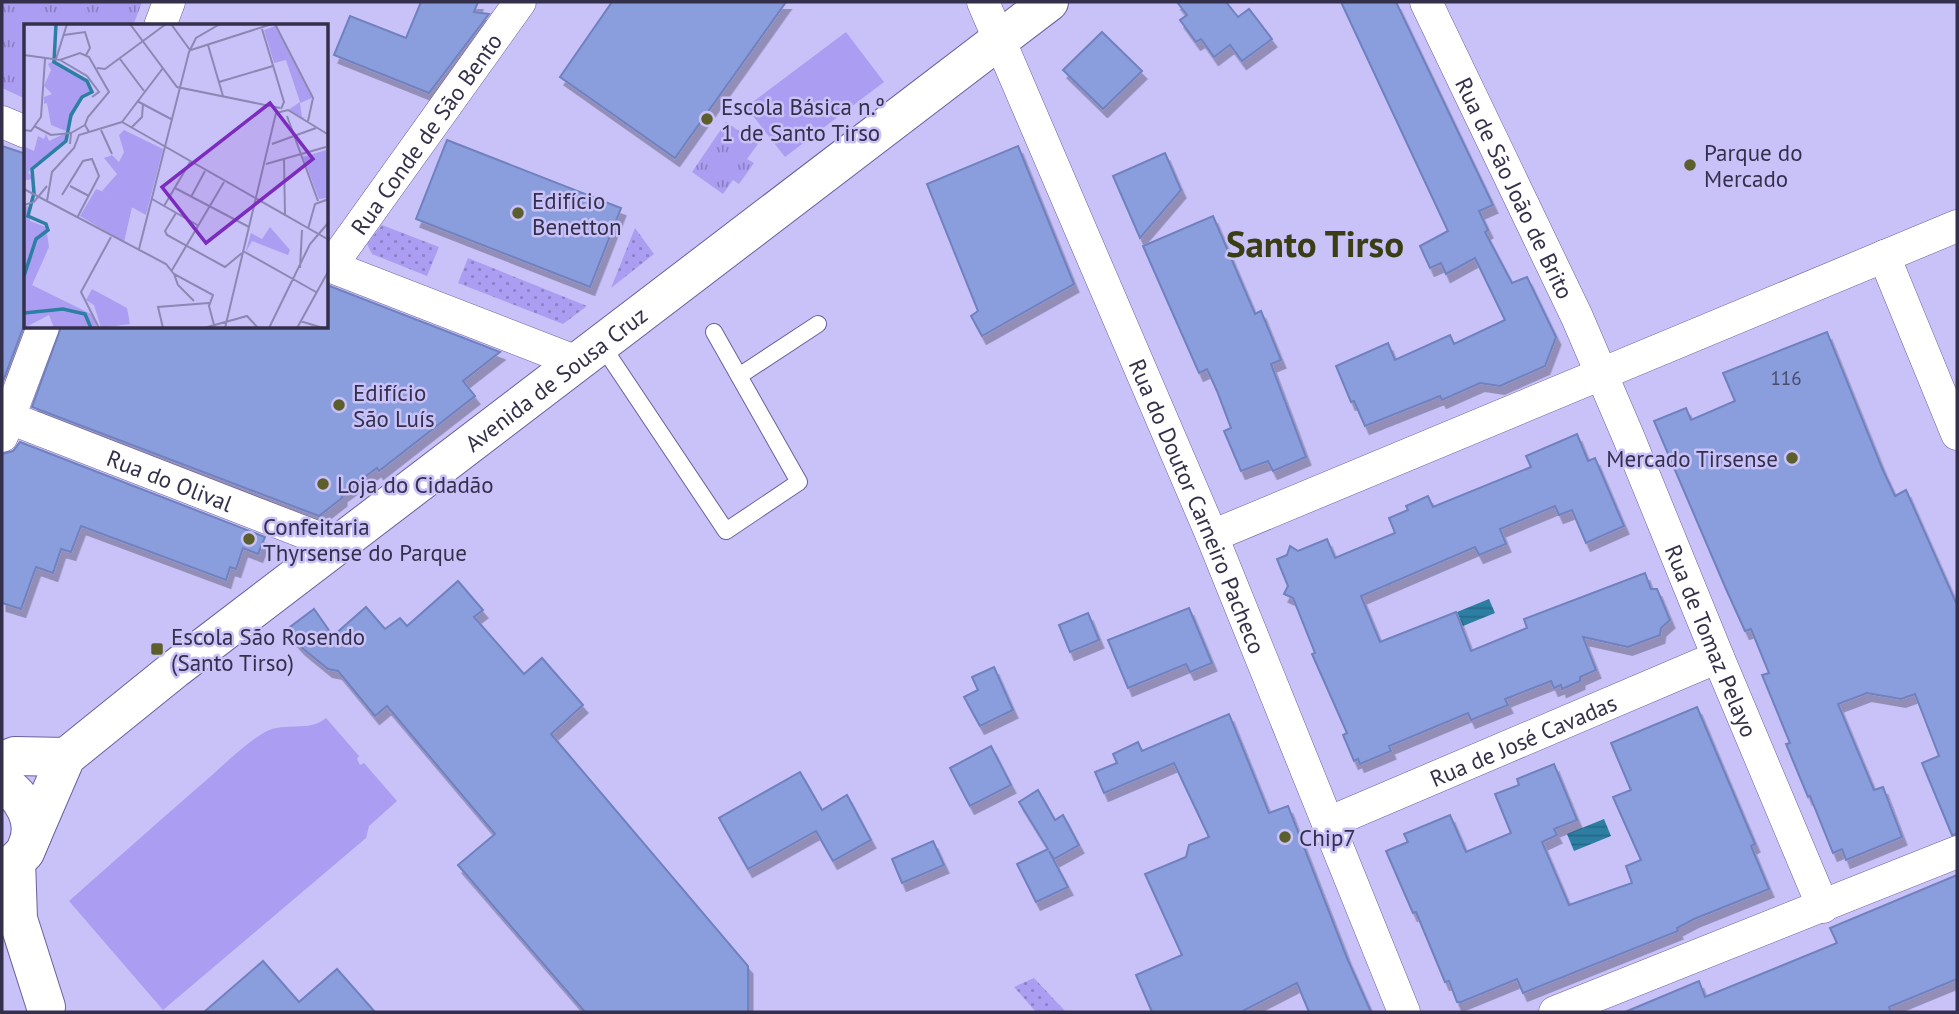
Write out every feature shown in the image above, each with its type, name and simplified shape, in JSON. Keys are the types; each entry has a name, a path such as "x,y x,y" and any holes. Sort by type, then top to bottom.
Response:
{"main road":[{"name":"Avenida de Sousa Cruz","path":"66,757 175,669 1049,2"},
{"path":"2,761 15,755 66,757 16,857"},
{"path":"2,783 24,804 31,818 16,857 18,919 49,1010"},
{"path":"2,964 49,1010"}],"street":[{"path":"161,24 170,2"},
{"name":"Rua Conde de São Bento","path":"329,266 520,2"},
{"name":"Rua do Doutor Carneiro Pacheco","path":"983,2 1212,536 1405,1012"},
{"name":"Rua de São João de Brito","path":"1426,2 1577,317 1602,375"},
{"path":"2,122 24,131"},
{"path":"1212,536 1957,226"},
{"path":"1884,256 1957,434"},
{"path":"329,266 589,353"},
{"path":"4,423 42,329"},
{"name":"Rua de Tomaz Pelayo","path":"1602,375 1823,907"},
{"name":"Rua do Olival","path":"4,423 337,545"},
{"name":"Rua de José Cavadas","path":"1328,823 1718,657"},
{"path":"1555,1012 1957,852"}],"lane":[{"path":"739,376 818,324"},
{"path":"589,353 726,531 799,482 715,332"}],"green space":[{"path":"2,2 142,2 134,24 24,24 24,98 2,88"},
{"path":"846,32 884,82 785,157 746,107"},
{"path":"726,122 758,144 747,159 754,163 739,184 733,180 723,194 692,172"},
{"path":"382,225 439,247 427,276 372,254 367,244"},
{"path":"635,228 654,254 611,288"},
{"path":"468,258 587,306 563,324 458,283"},
{"path":"326,718 359,756 357,759 360,765 364,763 397,801 369,826 366,838 163,1010 69,901 257,737 273,729 312,725"},
{"path":"1034,978 1066,1012 1036,1012 1014,987"}],"water":[{"path":"1489,599 1495,613 1463,626 1457,612"},
{"path":"1604,819 1611,836 1574,851 1567,834"}],"building":[{"path":"421,2 478,2 474,12 489,14 429,93 334,55 350,16 406,38"},
{"path":"612,2 786,2 675,158 560,77"},
{"path":"1177,2 1226,2 1238,17 1249,9 1272,39 1242,61 1230,45 1214,57 1201,39 1196,42 1180,20 1187,15"},
{"path":"1341,2 1396,2 1493,205 1479,211 1488,230 1485,232 1512,283 1527,277 1556,337 1545,366 1500,386 1480,383 1442,400 1440,396 1365,426 1354,401 1351,402 1336,366 1388,343 1395,360 1450,335 1454,344 1505,320 1475,258 1446,274 1441,263 1430,268 1420,246 1448,231"},
{"path":"1102,32 1142,71 1103,109 1063,70"},
{"name":"Edifício Benetton","path":"447,140 621,208 590,287 416,219"},
{"path":"2,146 24,153 24,325 2,384"},
{"path":"1018,146 1074,284 982,336 971,316 978,311 927,184"},
{"path":"1165,153 1181,190 1140,238 1113,176"},
{"path":"1213,216 1255,314 1261,311 1281,360 1271,364 1306,457 1273,471 1268,461 1241,471 1224,431 1231,428 1217,391 1207,369 1199,373 1143,246"},
{"path":"329,286 500,352 463,381 475,396 379,471 377,468 342,494 342,498 319,516 32,407 60,329 329,329"},
{"path":"1827,332 1895,496 1906,490 1957,605 1957,834 1952,835 1922,763 1939,756 1915,694 1901,699 1867,693 1838,704 1874,790 1883,787 1902,837 1846,860 1842,849 1833,853 1810,796 1808,797 1786,744 1790,743 1762,675 1769,673 1751,629 1745,631 1654,421 1686,408 1691,420 1735,401 1723,373"},
{"path":"1577,434 1588,461 1595,458 1624,526 1586,543 1572,510 1559,515 1555,506 1500,529 1506,544 1479,555 1475,547 1361,596 1380,642 1456,612 1471,651 1527,628 1524,619 1645,573 1651,589 1657,589 1670,620 1661,628 1660,635 1628,647 1583,637 1596,670 1580,677 1580,681 1562,689 1561,685 1554,688 1551,681 1505,699 1508,705 1471,720 1468,713 1389,746 1391,751 1360,764 1358,759 1354,761 1343,735 1347,733 1312,654 1315,653 1293,598 1284,594 1288,586 1277,559 1287,555 1290,546 1298,551 1327,539 1335,558 1395,533 1389,518 1408,510 1406,506 1428,496 1433,507 1531,467 1526,456"},
{"path":"20,442 265,537 258,554 243,548 236,569 230,567 226,580 81,526 71,552 61,549 53,573 36,567 21,609 2,603 2,454 13,451"},
{"path":"458,581 483,610 474,617 524,674 542,658 583,705 551,734 748,966 748,1012 585,1012 458,865 495,834 387,706 375,716 338,671 328,669 289,634 293,631 290,627 314,609 333,636 366,607 385,629 400,618 407,626"},
{"path":"1189,608 1212,663 1190,672 1186,664 1128,688 1108,640"},
{"path":"1088,613 1099,640 1070,652 1059,625"},
{"path":"994,667 1013,710 980,726 964,697 978,690 972,677"},
{"path":"1697,707 1755,844 1751,846 1769,889 1694,919 1677,928 1678,931 1523,993 1517,979 1457,1002 1449,981 1445,982 1416,912 1413,913 1386,851 1408,842 1404,834 1450,815 1466,852 1511,833 1495,794 1519,785 1517,779 1554,764 1577,820 1554,829 1557,835 1542,842 1569,905 1632,883 1626,866 1641,860 1613,797 1631,790 1611,743"},
{"path":"1229,714 1269,813 1288,806 1371,1012 1309,1012 1297,983 1241,1012 1152,1012 1136,975 1182,955 1145,874 1186,857 1189,845 1209,837 1174,763 1104,793 1095,772 1117,763 1113,754 1138,742 1142,751"},
{"path":"991,746 1011,785 970,806 950,768"},
{"path":"800,772 822,810 847,795 871,840 833,861 816,831 748,869 719,818"},
{"path":"1038,790 1055,820 1063,815 1079,845 1054,859 1049,851 1068,887 1036,902 1017,864 1048,849 1019,802"},
{"path":"933,841 944,865 902,883 892,859"},
{"path":"1957,875 1957,979 1889,1007 1891,1012 1625,1012 1699,981 1705,997 1837,943 1830,928"},
{"path":"263,961 299,1002 337,969 375,1012 204,1012"}],"place":[{"name":"Escola Básica n.º 1 de Santo Tirso","path":"707,119"},
{"name":"Parque do Mercado","path":"1690,165"},
{"name":"Edifício Benetton","path":"518,213"},
{"name":"Edifício São Luís","path":"339,405"},
{"name":"Mercado Tirsense","path":"1792,458"},
{"name":"Loja do Cidadão","path":"323,484"},
{"name":"Confeitaria Thyrsense do Parque","path":"249,539"},
{"name":"Escola São Rosendo (Santo Tirso)","path":"157,649"},
{"name":"Chip7","path":"1285,837"}],"district":[{"name":"Santo Tirso","path":"1315,243"}]}
